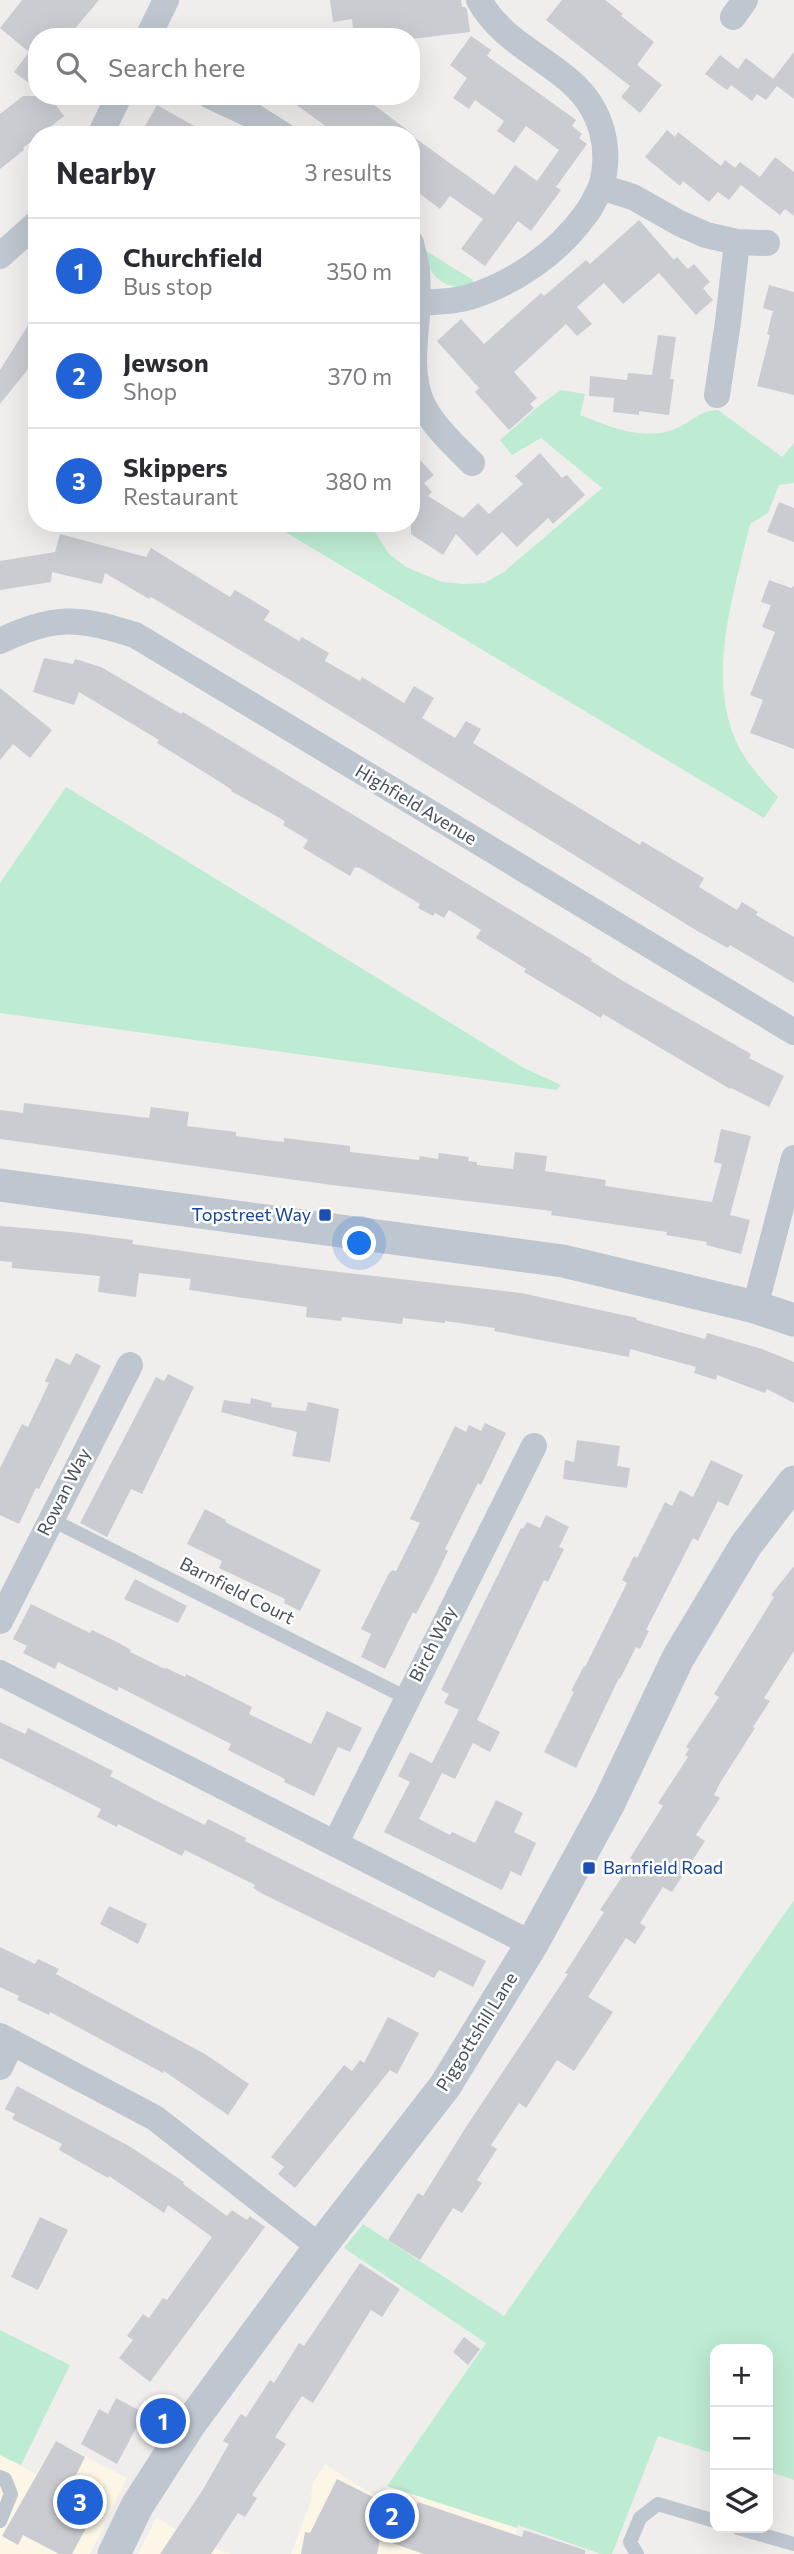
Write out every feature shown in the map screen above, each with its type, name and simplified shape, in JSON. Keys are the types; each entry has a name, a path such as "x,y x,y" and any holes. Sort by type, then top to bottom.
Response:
{"street":[{"path":"152,28 166,0"},
{"path":"420,303 464,299 491,289 531,267 565,239 586,214 601,187 606,168 605,137 587,100 572,83 503,32 479,0"},
{"path":"104,126 115,105"},
{"path":"230,105 269,126"},
{"path":"601,187 633,197 706,235 737,242 766,243"},
{"path":"0,256 28,231"},
{"path":"717,395 737,242"},
{"path":"420,398 436,424 472,463"},
{"name":"Highfield Avenue","path":"0,641 26,629 53,622 93,622 135,635 794,1032"},
{"path":"755,1307 794,1158"},
{"path":"0,1185 563,1261 755,1307 794,1320"},
{"name":"Rowan Way","path":"0,1621 130,1365"},
{"name":"Birch Way","path":"335,1844 534,1446"},
{"name":"Piggottshill Lane","path":"114,2554 137,2506 189,2425 320,2247 445,2086 532,1944 609,1803 678,1658 746,1545 794,1482"},
{"path":"0,1673 532,1944"},
{"path":"0,2067 6,2039 155,2118 320,2247"}],"lane":[{"name":"Barnfield Court","path":"50,1519 407,1698"},
{"path":"0,2477 5,2479 11,2494 0,2521"},
{"path":"638,2554 630,2542 640,2518 658,2504 710,2520"},
{"path":"756,2533 794,2544"}],"shaded area":[{"path":"56,2441 127,2478 90,2554 0,2554 0,2455 36,2474"},
{"path":"325,2464 378,2498 387,2486 517,2528 511,2554 291,2554 310,2504 313,2483"},
{"path":"157,2517 196,2543 232,2554 138,2554"}],"green space":[{"path":"423,249 473,280 472,287 453,286 439,280 429,267"},
{"path":"561,390 585,394 580,415 605,425 644,434 670,431 704,413 718,410 782,457 794,443 794,483 779,485 768,513 750,524 725,638 724,696 730,724 741,751 778,797 764,818 285,532 375,532 389,554 406,567 442,582 484,583 504,572 602,488 541,438 512,455 500,440"},
{"path":"66,787 524,1068 561,1085 557,1090 0,1013 0,883"},
{"path":"794,1900 794,2480 773,2473 773,2344 710,2344 710,2452 658,2436 612,2554 601,2554 518,2525 517,2528 387,2486 486,2343 344,2248 363,2224 504,2316"},
{"path":"0,2330 70,2365 21,2465 0,2455"}],"building":[{"path":"22,0 99,0 76,28 28,28 28,51 0,28"},
{"path":"330,0 461,0 462,7 467,10 470,32 420,38 420,28 353,28 352,19 333,22"},
{"path":"562,0 605,0 654,42 637,65 662,85 640,113 621,97 630,86 546,20"},
{"path":"471,36 491,50 487,56 576,120 572,126 582,134 579,138 587,144 556,187 561,190 531,231 518,221 485,266 461,249 483,219 450,196 440,209 420,194 420,142 494,195 515,165 537,181 559,150 526,126 514,143 497,131 504,121 475,100 469,109 453,98 467,78 450,65"},
{"path":"794,52 794,99 777,86 766,100 757,94 752,101 731,85 727,90 705,74 720,55 738,69 746,58 773,79"},
{"path":"28,53 28,82 14,72"},
{"path":"23,96 28,96 28,105 56,105 64,116 51,126 28,126 28,144 0,169 0,114"},
{"path":"157,105 194,126 145,126"},
{"path":"296,105 374,105 402,126 326,126"},
{"path":"667,130 675,137 678,132 721,166 725,160 735,168 740,162 760,177 775,157 794,172 794,216 785,209 780,215 741,185 729,200 718,192 709,202 683,181 680,186 645,157"},
{"path":"639,220 674,260 677,257 688,269 694,264 710,282 703,288 713,300 696,315 659,273 623,304 604,283 577,307 592,324 577,336 566,324 514,372 537,398 530,404 534,408 509,430 475,392 479,388 437,341 461,319 484,344 541,293 544,296 586,260 590,264"},
{"path":"769,285 794,292 794,395 757,386 773,311 763,308"},
{"path":"28,325 28,369 0,404 0,370"},
{"path":"658,335 676,337 670,379 674,379 669,415 639,411 639,415 613,412 614,398 589,396 590,376 627,380 628,373 652,375"},
{"path":"540,453 562,478 567,475 585,495 553,524 548,518 517,547 502,532 477,556 456,534 443,555 411,534 420,532 420,460 434,475 424,483 432,492 428,496 463,518 478,503 489,514 523,484 515,476"},
{"path":"779,502 794,508 794,542 767,532"},
{"path":"60,534 146,557 151,548 230,597 235,590 270,611 264,620 299,641 302,637 329,653 325,661 360,681 362,677 404,703 414,686 434,698 422,718 455,738 466,721 481,729 473,743 640,845 642,841 704,878 699,887 737,910 742,902 758,912 756,915 794,937 794,983 730,945 728,948 699,932 295,683 151,597 149,599 105,573 102,584 52,572 51,582 0,590 0,561 55,552"},
{"path":"769,580 791,588 794,586 794,749 750,733 763,700 750,695 775,632 762,627 771,605 761,602"},
{"path":"44,658 73,664 75,659 101,667 181,714 183,712 592,959 591,961 623,981 751,1054 749,1058 784,1076 769,1107 730,1089 603,1014 601,1018 524,972 526,969 476,938 481,930 449,910 444,918 435,913 433,916 418,908 420,904 360,868 355,867 350,876 303,848 308,840 283,825 285,821 231,791 157,743 159,740 79,692 74,705 33,692"},
{"path":"0,688 52,730 30,758 13,744 0,760"},
{"path":"24,1103 149,1118 151,1107 189,1112 187,1126 236,1132 236,1136 265,1140 284,1142 284,1138 350,1146 350,1152 419,1160 420,1156 438,1159 439,1153 469,1157 468,1161 477,1162 477,1165 513,1169 515,1152 547,1156 545,1171 606,1180 605,1186 712,1202 722,1164 714,1162 721,1129 751,1136 730,1215 750,1220 741,1254 706,1245 707,1242 666,1235 667,1232 551,1215 552,1211 332,1185 0,1139 0,1110 23,1113"},
{"path":"0,1226 71,1232 133,1240 132,1244 305,1268 521,1293 637,1318 636,1320 705,1339 707,1333 762,1349 794,1362 794,1403 767,1389 765,1393 717,1375 716,1380 694,1373 696,1367 630,1349 629,1357 494,1331 495,1328 445,1321 403,1318 402,1324 342,1317 341,1321 306,1317 307,1307 189,1290 191,1279 139,1273 136,1297 98,1292 100,1276 12,1268 12,1262 0,1261"},
{"path":"76,1353 101,1366 19,1524 0,1515 0,1468 22,1424 28,1427 49,1383 45,1381 56,1358 70,1365"},
{"path":"168,1374 194,1387 142,1494 131,1489 107,1537 80,1523 156,1377 164,1381"},
{"path":"251,1398 272,1403 271,1407 306,1411 308,1402 339,1409 330,1462 292,1456 297,1432 221,1412 224,1400 250,1404"},
{"path":"485,1423 506,1433 445,1549 448,1551 433,1582 416,1614 413,1612 385,1669 361,1657 371,1634 361,1629 388,1575 392,1570 396,1571 420,1523 410,1519 455,1426 466,1432 469,1425 481,1431"},
{"path":"577,1440 620,1446 617,1466 630,1468 627,1488 563,1479 565,1460 574,1462"},
{"path":"711,1460 743,1475 728,1506 718,1501 698,1541 693,1538 646,1630 649,1631 640,1649 636,1647 619,1678 576,1768 544,1752 574,1692 571,1691 627,1583 622,1580 634,1556 637,1558 665,1502 672,1506 680,1490 693,1497"},
{"path":"205,1509 226,1520 225,1522 321,1570 300,1611 284,1603 285,1599 219,1568 222,1561 187,1544"},
{"path":"546,1515 569,1527 559,1547 564,1549 548,1582 544,1580 477,1720 500,1732 490,1752 473,1743 455,1779 442,1773 419,1819 450,1835 452,1832 475,1843 496,1800 523,1813 514,1832 536,1843 521,1876 511,1871 502,1890 384,1832 410,1782 398,1776 410,1752 432,1763 459,1710 444,1703 449,1694 441,1690 521,1528 523,1529 527,1522 540,1528"},
{"path":"794,1566 794,1651 764,1698 770,1701 714,1795 720,1798 696,1835 705,1841 672,1892 663,1887 640,1923 646,1927 635,1944 626,1938 588,1997 613,2012 574,2071 557,2060 526,2108 519,2103 491,2145 497,2149 477,2180 482,2183 462,2213 453,2208 420,2260 388,2240 418,2193 423,2196 568,1974 565,1973 604,1912 600,1910 633,1860 630,1858 663,1806 658,1803 688,1757 685,1755 689,1749 686,1747 719,1697 714,1694 774,1597 771,1595"},
{"path":"135,1579 187,1606 178,1623 124,1599"},
{"path":"31,1604 90,1633 92,1630 117,1642 131,1650 130,1652 165,1669 185,1677 186,1674 252,1707 249,1714 311,1744 327,1711 362,1728 350,1752 338,1747 314,1796 228,1750 231,1744 119,1687 117,1691 58,1662 55,1669 23,1653 27,1646 13,1639"},
{"path":"0,1722 25,1734 28,1728 113,1771 110,1776 155,1800 205,1825 208,1819 246,1838 245,1841 486,1961 473,1987 439,1970 434,1978 263,1894 253,1888 255,1885 185,1850 182,1856 118,1824 117,1827 97,1817 101,1809 0,1758"},
{"path":"109,1906 147,1924 138,1944 100,1924"},
{"path":"0,1947 35,1964 38,1959 59,1969 56,1974 205,2054 249,2084 228,2115 164,2071 163,2073 50,2012 49,2015 17,2000 19,1996 0,1987"},
{"path":"388,2017 419,2033 397,2074 390,2070 295,2188 278,2174 284,2167 271,2157 344,2065 352,2071 360,2060 364,2063"},
{"path":"17,2086 129,2146 184,2182 183,2184 227,2216 232,2210 247,2220 250,2216 265,2227 150,2382 119,2358 133,2340 127,2336 143,2314 149,2318 163,2298 167,2300 212,2237 168,2205 164,2213 109,2176 108,2178 59,2150 62,2144 12,2119 15,2114 5,2109"},
{"path":"40,2217 68,2230 38,2290 11,2277"},
{"path":"360,2263 400,2289 382,2317 371,2310 313,2403 302,2396 275,2437 286,2444 252,2495 257,2498 245,2517 238,2513 211,2554 160,2554 202,2491 229,2444 223,2441 241,2414 246,2417 270,2380 274,2383 299,2343 304,2346"},
{"path":"464,2337 480,2349 468,2365 453,2352"},
{"path":"116,2398 144,2413 117,2464 81,2444 99,2409 108,2414"},
{"path":"56,2441 85,2457 71,2485 101,2500 72,2554 59,2554 23,2535 18,2545 2,2536"},
{"path":"337,2479 413,2517 418,2502 522,2537 524,2530 585,2550 585,2554 424,2554 380,2539 377,2554 301,2554 305,2532 310,2533"}],"place":[{"name":"Topstreet Way","path":"325,1215"},
{"name":"Barnfield Road","path":"589,1868"},
{"name":"Churchfield","path":"163,2421"},
{"name":"Skippers","path":"80,2502"},
{"name":"Jewson","path":"392,2516"}]}
